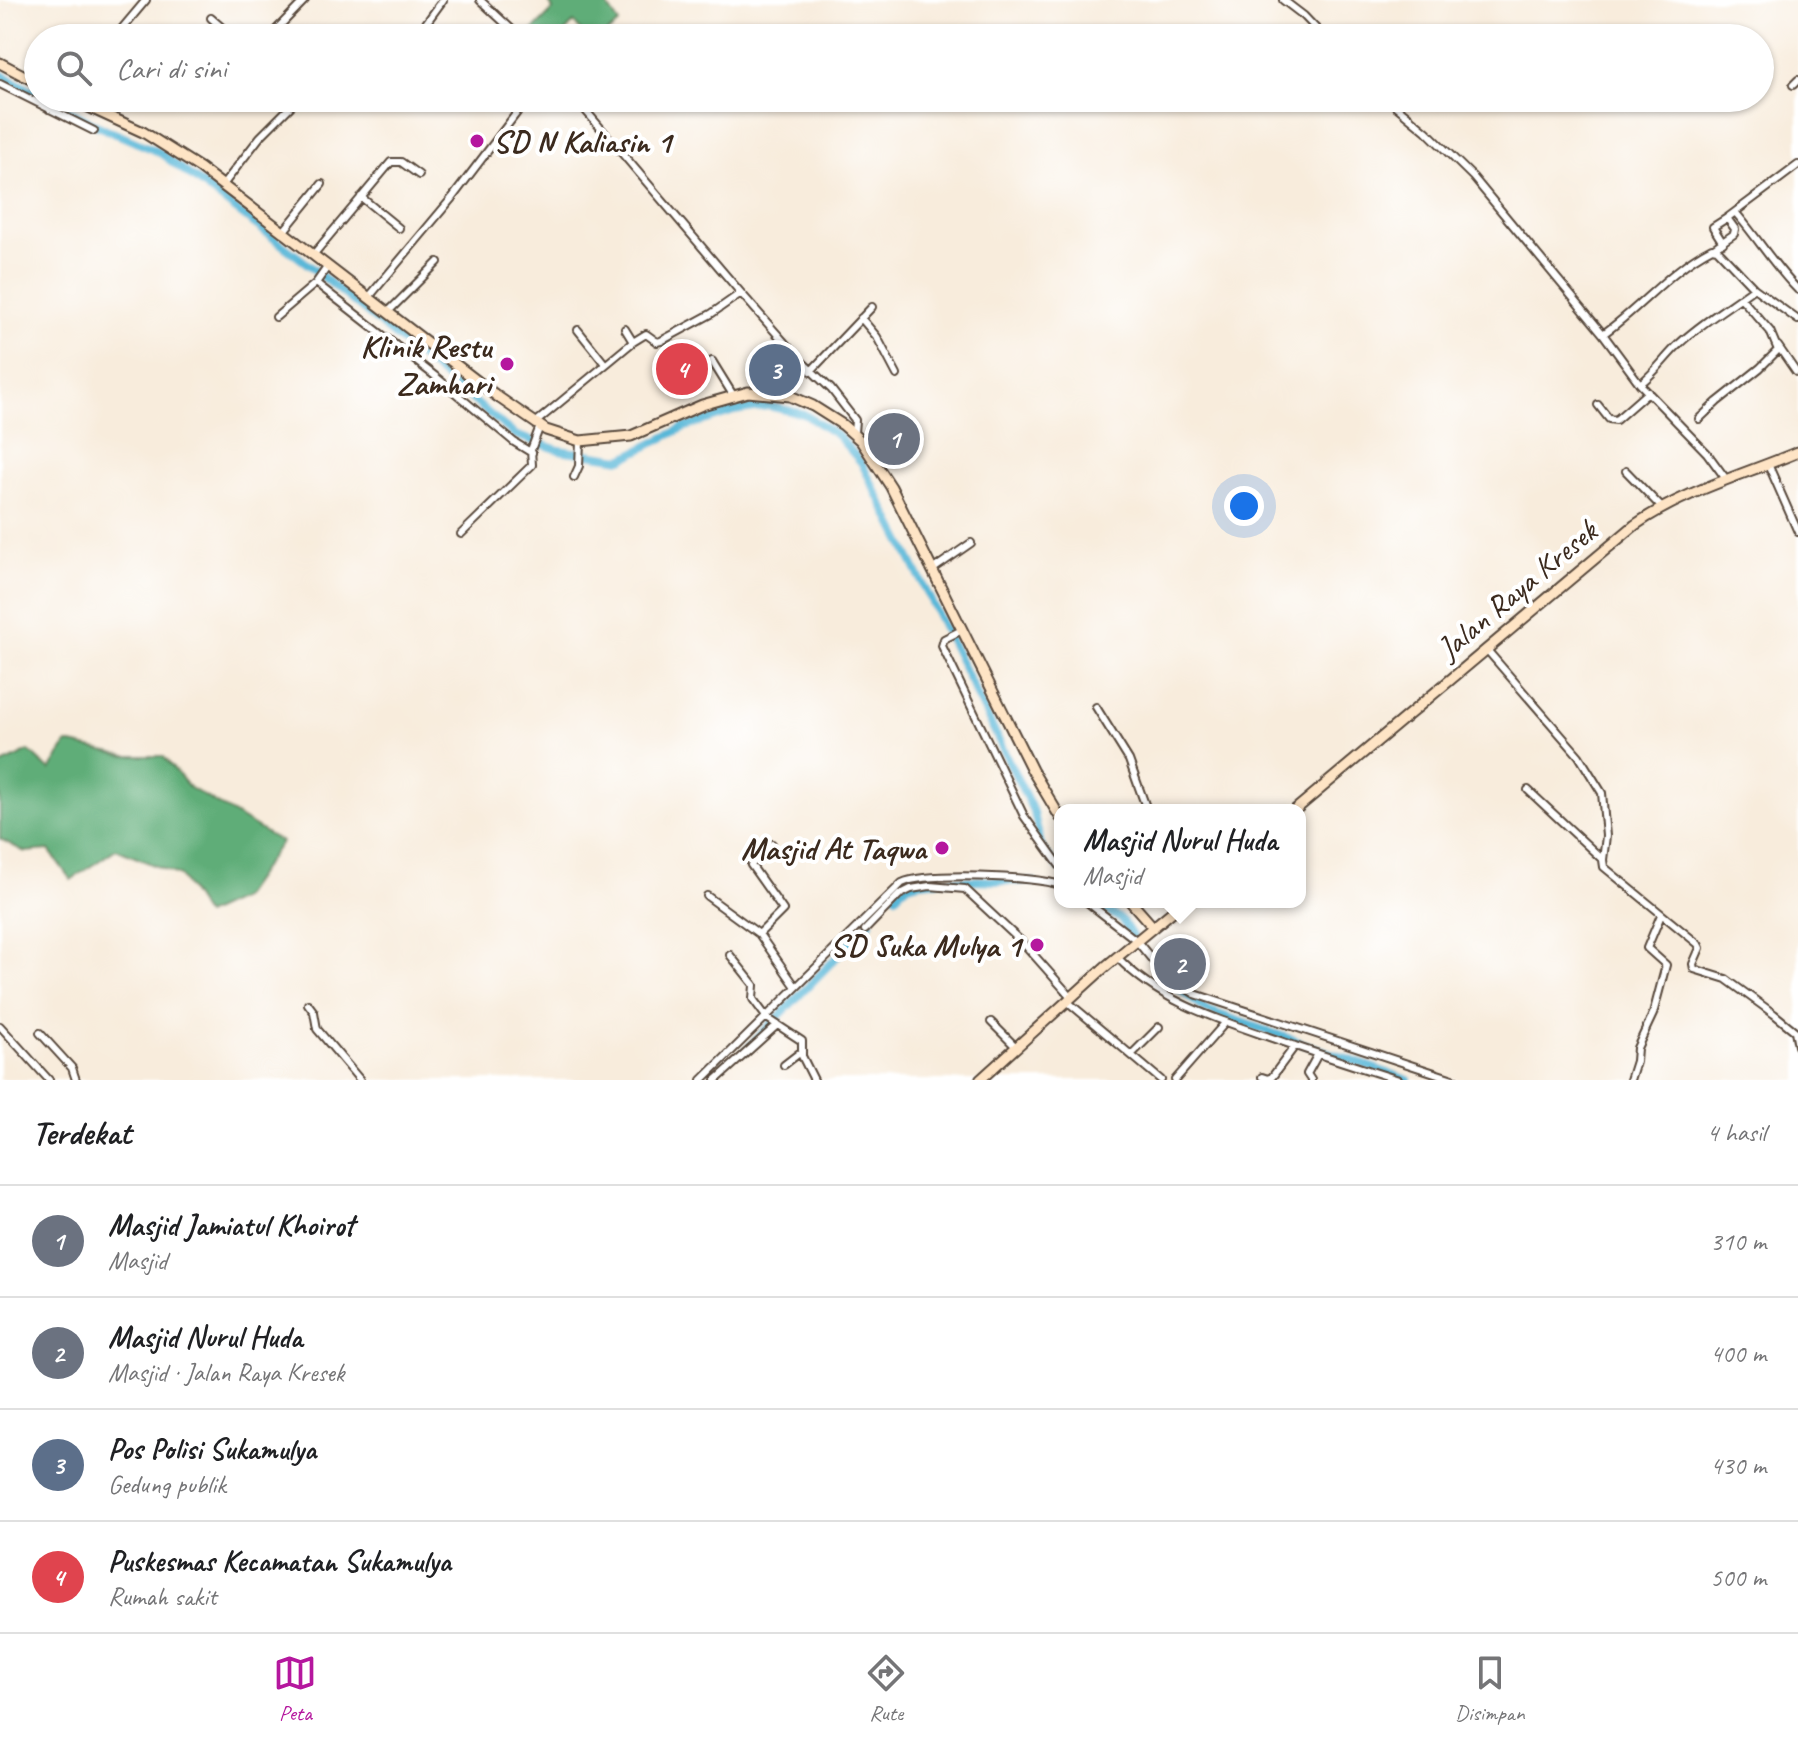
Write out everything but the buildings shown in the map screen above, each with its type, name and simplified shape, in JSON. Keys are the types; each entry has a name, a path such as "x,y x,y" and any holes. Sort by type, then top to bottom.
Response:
{"main road":[{"path":"2,68 24,83"},
{"path":"94,112 143,132 223,185 537,428 580,445 631,436 733,395 764,392 790,396 821,410 854,433 891,487 1032,770 1054,807"},
{"name":"Jalan Raya Kresek","path":"1302,804 1616,540 1663,509 1726,479 1798,452"},
{"path":"1136,908 1153,927"},
{"path":"980,1080 1119,955 1177,908"}],"street":[{"path":"126,24 146,0"},
{"path":"282,24 305,0"},
{"path":"425,24 443,0"},
{"path":"480,0 506,24"},
{"path":"1283,0 1312,24"},
{"path":"211,18 218,24"},
{"path":"0,84 24,87"},
{"path":"67,112 94,131"},
{"path":"223,185 260,137 285,112"},
{"path":"369,297 465,182 518,112"},
{"path":"587,112 741,293 831,389 855,420 854,433"},
{"path":"1403,112 1473,177 1603,334 1640,384 1707,453 1726,479"},
{"path":"313,255 391,162 401,162 419,175"},
{"path":"1723,243 1713,227 1798,165"},
{"path":"283,232 322,184"},
{"path":"361,197 399,228"},
{"path":"1735,212 1754,233 1759,246 1798,290"},
{"path":"1603,334 1631,313 1683,263 1734,234 1735,229 1727,218"},
{"path":"1714,248 1754,288 1798,320"},
{"path":"388,312 438,262"},
{"path":"276,317 317,281 327,267"},
{"path":"317,281 514,442 532,451"},
{"path":"1640,384 1655,373 1681,342 1754,288"},
{"path":"461,534 528,469 533,461 537,428 605,364 646,334 657,342 661,341 711,314 741,293"},
{"path":"1741,298 1770,331 1796,372"},
{"path":"811,371 872,307"},
{"path":"861,318 877,337 897,375"},
{"path":"625,329 633,342"},
{"path":"578,330 605,364"},
{"path":"1699,419 1774,355 1778,346"},
{"path":"712,361 733,395"},
{"path":"1598,405 1609,419 1616,420 1648,392"},
{"path":"574,477 580,460 580,445"},
{"path":"1768,464 1798,532"},
{"path":"1626,471 1663,509"},
{"path":"932,570 971,543"},
{"path":"962,630 941,643 946,657 1024,816 1054,858"},
{"path":"1487,650 1579,756 1602,793 1606,836 1603,860"},
{"path":"1096,707 1129,760 1145,804"},
{"path":"1528,790 1603,860 1611,875 1700,946 1694,969 1726,979 1774,1014 1795,1031 1798,1046"},
{"path":"759,934 783,911 751,865 772,844"},
{"path":"716,1080 772,1022 796,987 857,924 907,880 925,877 1007,878 1054,883"},
{"path":"865,930 899,895 911,889 930,886 965,889 1025,945 1070,1000 1161,1080"},
{"path":"707,896 759,934 796,987"},
{"path":"1094,908 1135,942 1158,969 1229,1017 1295,1046 1399,1080"},
{"path":"1630,1080 1637,1048 1653,1014 1666,965 1647,948 1661,915"},
{"path":"730,955 754,985 753,999 772,1022 802,1040 802,1051 814,1080"},
{"path":"1119,955 1145,985 1173,1000 1456,1080"},
{"path":"308,1004 314,1012 317,1029 360,1080"},
{"path":"1175,1080 1229,1017"},
{"path":"702,1080 772,1022"},
{"path":"991,1022 1016,1047"},
{"path":"0,1026 49,1080"},
{"path":"1132,1054 1159,1027"},
{"path":"40,1033 72,1068 76,1080"},
{"path":"1262,1077 1272,1077 1295,1046"},
{"path":"784,1065 802,1051"},
{"path":"1311,1080 1308,1073 1318,1054"}],"green space":[{"path":"548,0 612,0 608,7 619,23 539,24 553,10"},
{"path":"67,743 126,756 163,756 189,787 281,842 242,898 205,915 180,876 116,849 71,880 49,850 25,852 0,839 0,765 29,751 50,770"}],"waterway":[{"path":"0,74 24,87"},
{"path":"72,112 159,152 305,262 515,435 559,450 622,459 683,428 734,411 768,406 804,414 838,436 861,462 913,564 1034,813 1042,849 1054,862"},
{"path":"896,896 905,887 929,881 1034,882"},
{"path":"1102,908 1121,919 1133,937"},
{"path":"745,1051 870,923"},
{"path":"1160,974 1204,1009 1408,1080"}],"place":[{"name":"SD N Kaliasin 1","path":"477,141"},
{"name":"Klinik Restu Zamhari","path":"507,364"},
{"name":"Puskesmas Kecamatan Sukamulya","path":"682,369"},
{"name":"Pos Polisi Sukamulya","path":"775,370"},
{"name":"Masjid Jamiatul Khoirot","path":"894,439"},
{"name":"Masjid At Taqwa","path":"942,848"},
{"name":"SD Suka Mulya 1","path":"1037,945"},
{"name":"Masjid Nurul Huda","path":"1180,964"}]}
